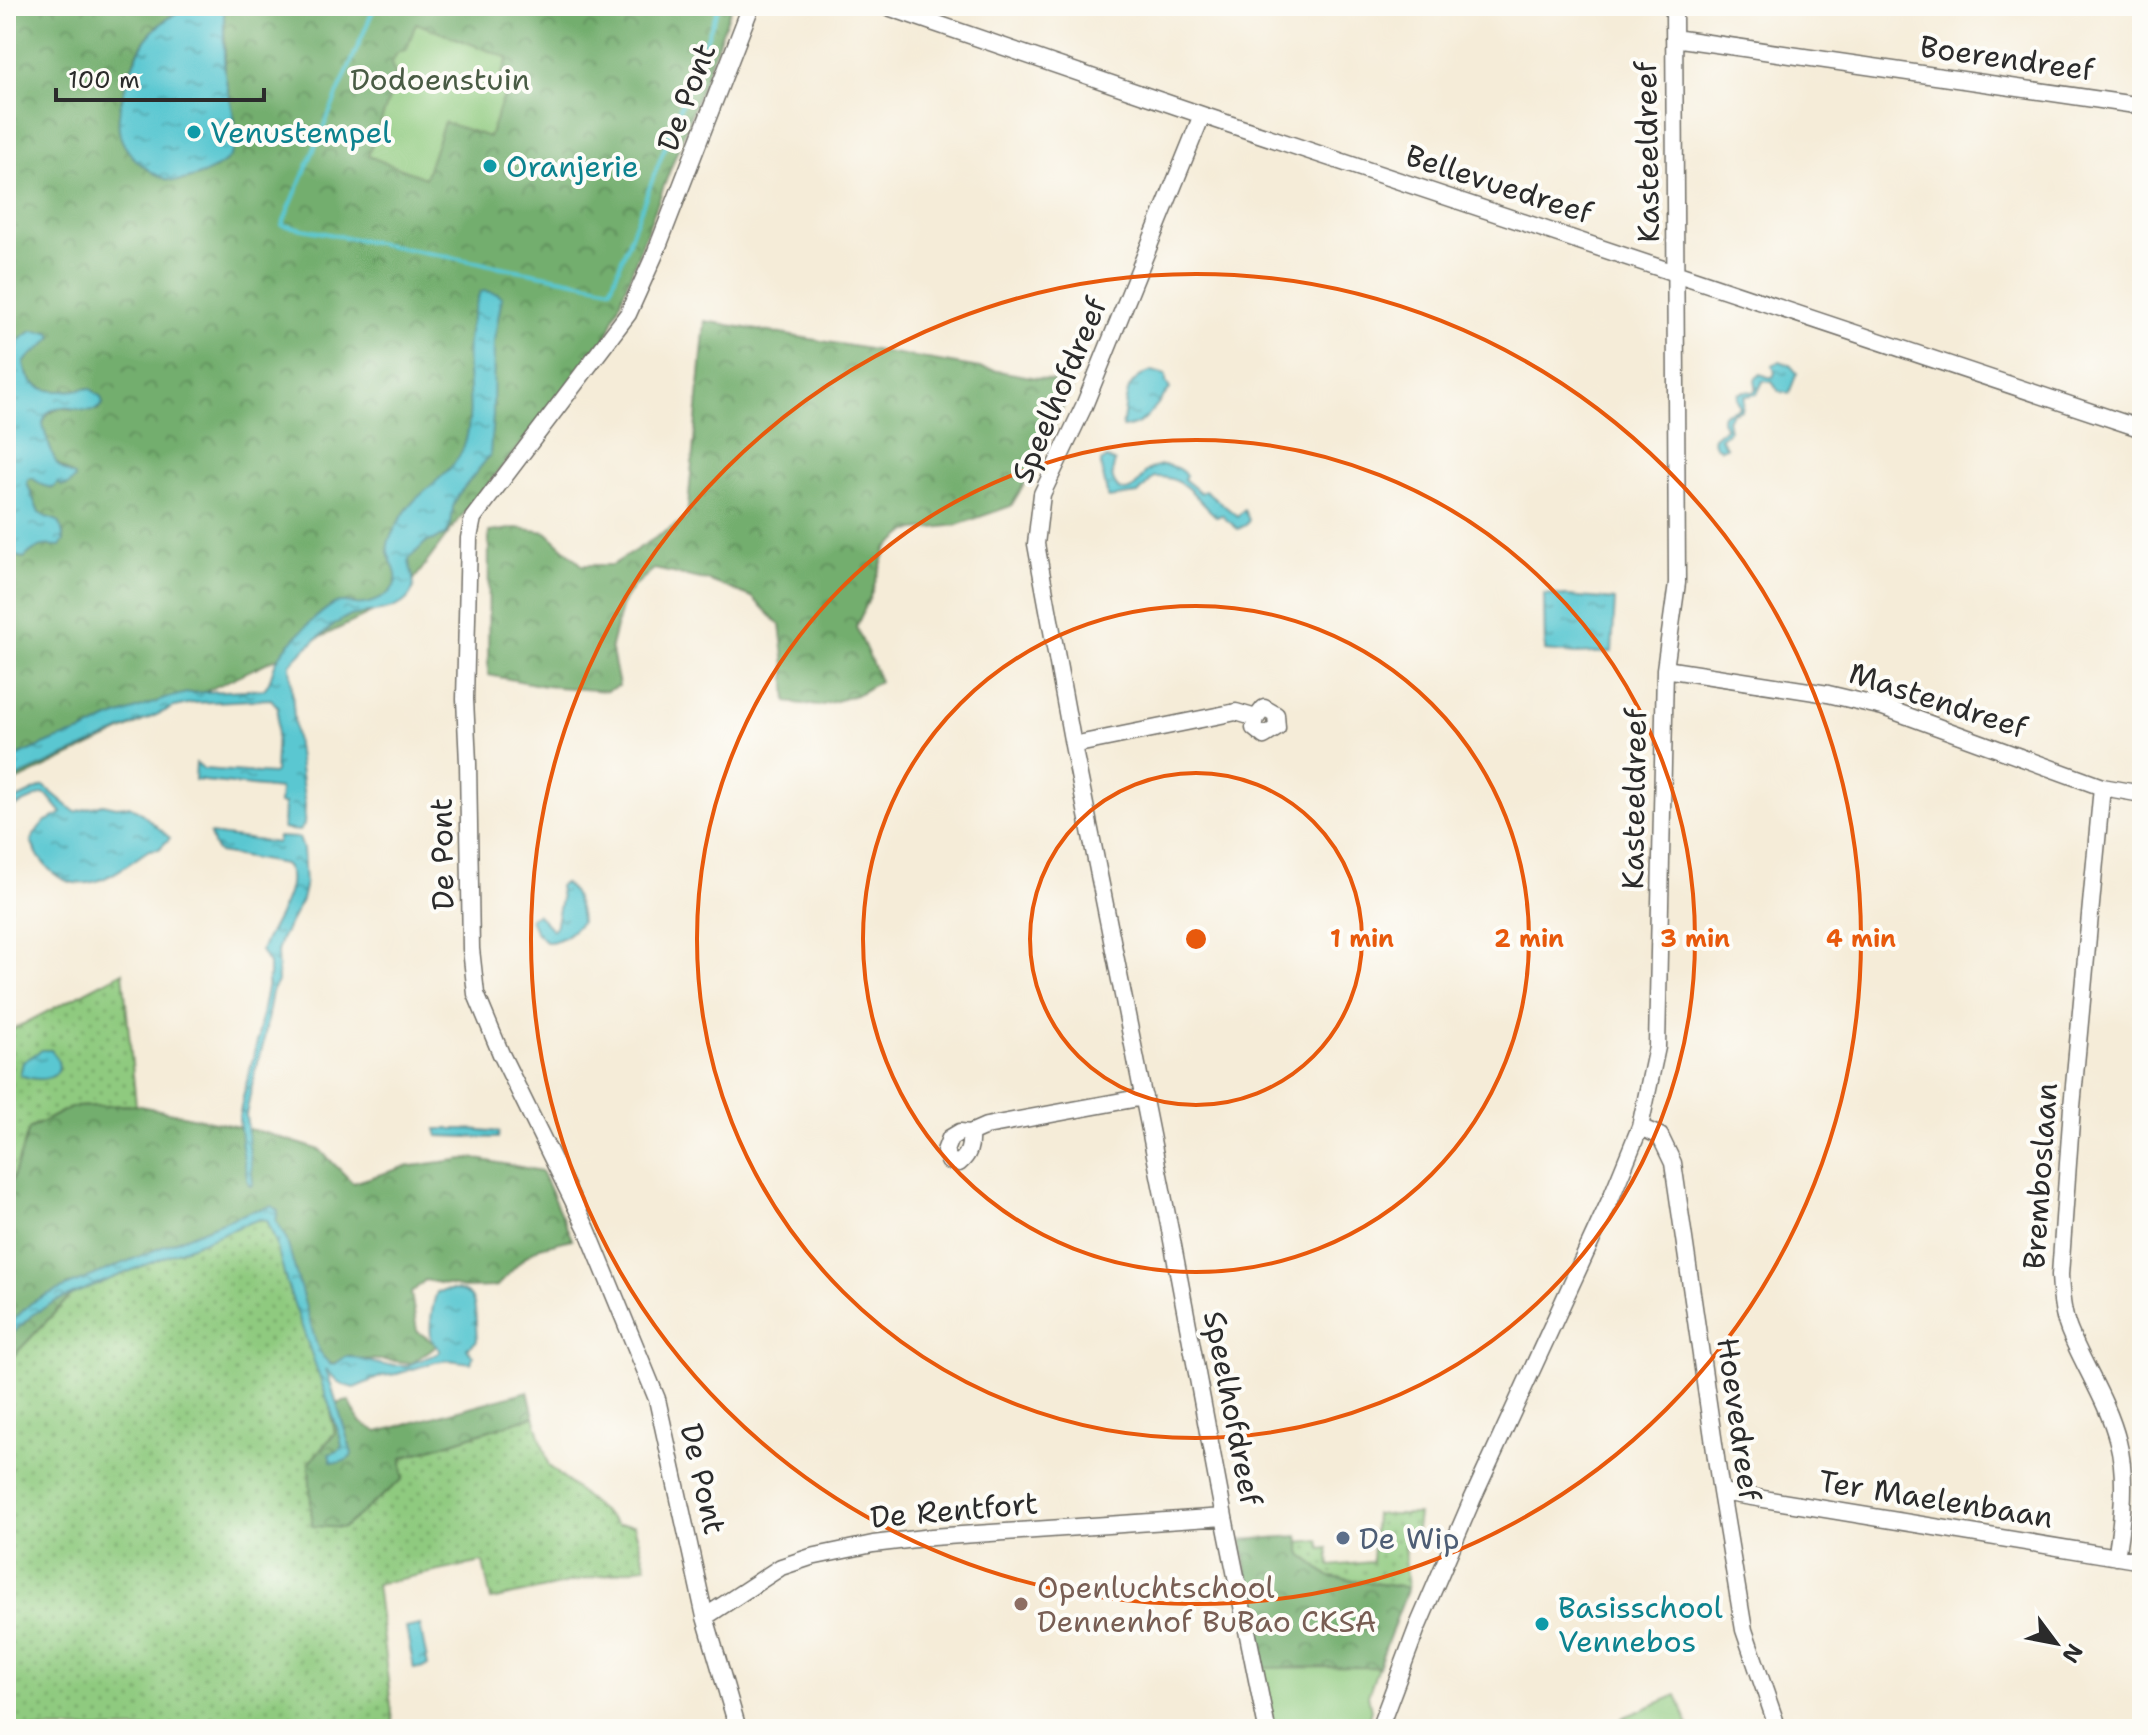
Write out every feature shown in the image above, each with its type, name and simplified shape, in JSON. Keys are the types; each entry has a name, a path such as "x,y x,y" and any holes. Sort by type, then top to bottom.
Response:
{"street":[{"name":"De Pont","path":"738,1729 705,1617 657,1399 587,1229 501,1054 476,994 471,949 465,699 469,538 473,518 628,314 655,254 751,6"},
{"name":"Bellevuedreef","path":"885,6 2142,429"},
{"name":"Kasteeldreef","path":"1379,1729 1417,1628 1472,1500 1611,1198 1640,1127 1657,1047 1665,669 1677,583 1674,6"},
{"name":"Boerendreef","path":"1674,38 2142,106"},
{"name":"Speelhofdreef","path":"1202,115 1084,406 1042,494 1036,544 1267,1729"},
{"name":"Mastendreef","path":"1665,669 1828,694 1883,707 2102,787 2142,794"},
{"path":"1073,745 1236,712 1256,718"},
{"name":"Bremboslaan","path":"2102,787 2072,1107 2060,1275 2061,1296 2069,1329 2106,1406 2119,1442 2121,1514 2116,1557"},
{"path":"970,1133 986,1126 1144,1097"},
{"name":"Hoevedreef","path":"1640,1127 1660,1136 1673,1163 1744,1630 1778,1729"},
{"name":"Ter Maelenbaan","path":"1721,1492 2142,1561"},
{"name":"De Rentfort","path":"705,1617 781,1567 811,1557 873,1544 932,1537 1224,1517"}],"green space":[{"path":"6,6 187,6 159,25 144,42 130,73 119,117 195,177 216,168 235,121 225,75 224,6 732,6 605,342 459,519 399,600 6,786 6,560 14,556 24,558 39,546 64,541 59,522 39,513 27,483 32,478 53,488 58,483 67,485 75,479 55,462 44,431 45,419 59,408 97,410 103,404 90,388 50,390 33,382 27,374 24,363 53,337 32,331 6,349"},
{"name":"Dodoenstuin","path":"416,23 508,58 496,90 505,93 489,137 444,122 425,178 368,156 397,77 391,64 397,53 407,49"},
{"path":"705,321 1073,384 1042,454 1011,506 957,525 908,531 887,548 856,627 880,681 856,695 819,706 787,702 780,625 752,597 710,581 654,569 633,587 622,604 611,646 619,686 607,691 545,686 488,675 489,532 517,528 546,532 582,565 612,565 687,518"},
{"path":"123,972 136,1105 71,1107 29,1129 6,1198 6,978 12,1030"},
{"path":"136,1105 262,1132 320,1150 353,1183 404,1167 472,1158 541,1171 572,1239 540,1247 524,1258 496,1287 464,1288 425,1280 411,1293 417,1331 437,1345 412,1363 365,1360 319,1366 268,1210 73,1293 6,1364 6,1198 29,1129 71,1107"},
{"path":"269,1210 330,1405 335,1433 309,1463 402,1458 534,1416 549,1466 618,1525 634,1525 646,1566 491,1600 483,1562 376,1584 394,1729 6,1729 6,1364 73,1293"},
{"path":"528,1391 534,1416 402,1458 403,1479 343,1528 312,1526 309,1463 335,1433 330,1405 349,1401 360,1422 378,1432"},
{"path":"1375,1514 1418,1514 1416,1529 1404,1545 1408,1588 1330,1577 1302,1555 1299,1542 1319,1540 1321,1549 1328,1548 1330,1566 1372,1562"},
{"path":"1298,1536 1302,1555 1330,1577 1408,1588 1378,1667 1261,1668 1242,1540"},
{"path":"1378,1667 1368,1695 1371,1710 1366,1729 1274,1729 1261,1668"},
{"path":"1677,1695 1689,1728 1626,1729 1622,1718"}],"water":[{"path":"187,6 224,6 225,74 236,133 232,153 223,163 194,177 173,181 154,173 130,154 120,135 120,111 127,81 145,40 160,24"},
{"path":"480,292 502,297 494,341 490,455 458,495 446,535 425,543 409,559 414,585 409,597 385,610 347,617 308,646 290,665 305,805 304,825 299,831 283,829 284,804 279,804 280,789 195,780 196,763 204,769 275,772 278,707 271,699 193,703 174,707 6,782 6,761 167,698 187,693 264,689 280,655 321,613 339,602 364,604 389,593 396,582 388,552 392,533 413,502 456,460 465,443 470,405 469,334"},
{"path":"32,331 49,332 53,336 24,363 33,382 49,390 90,388 101,397 103,404 91,410 56,408 47,414 43,426 54,458 75,479 68,485 58,483 53,488 32,478 27,483 39,513 57,520 61,525 64,541 60,546 36,548 24,558 14,556 6,560 6,349"},
{"path":"1780,361 1790,365 1797,373 1789,393 1779,392 1772,382 1763,381 1757,394 1745,396 1742,410 1732,413 1727,419 1729,430 1720,438 1726,447 1717,447 1713,439 1725,428 1722,416 1740,407 1738,394 1755,391 1755,379 1761,374 1773,377 1773,365"},
{"path":"1152,371 1166,375 1170,389 1143,420 1130,427 1122,427 1130,386"},
{"path":"1107,458 1115,462 1113,478 1120,490 1131,489 1145,473 1156,467 1171,466 1186,475 1184,479 1201,493 1205,490 1237,516 1244,510 1249,520 1238,529 1221,515 1217,517 1182,484 1165,477 1154,477 1138,494 1108,498 1101,466"},
{"path":"1544,594 1615,600 1612,652 1577,654 1545,651"},
{"path":"44,786 75,812 103,804 129,806 170,838 159,849 149,850 115,873 90,883 77,883 52,872 39,858 31,840 39,827 62,813 48,796 43,794 7,810 11,899 7,912 6,804"},
{"path":"210,834 277,843 278,837 299,838 303,849 305,887 277,952 278,982 272,991 246,1115 251,1186 248,1183 239,1118 269,976 269,964 261,951 288,894 289,872 284,864 219,853"},
{"path":"564,883 576,900 581,922 561,939 546,942 535,931 530,918 537,914 553,930 555,928 561,899 559,886"},
{"path":"42,1050 51,1050 59,1066 57,1072 38,1079 20,1075 23,1062"},
{"path":"436,1129 499,1132 498,1138 438,1136"},
{"path":"272,1206 278,1211 276,1221 286,1238 317,1346 331,1365 351,1357 383,1365 408,1365 437,1354 440,1351 432,1340 431,1329 437,1292 462,1291 473,1301 477,1341 467,1348 473,1356 471,1363 435,1362 382,1376 354,1388 337,1381 326,1369 352,1453 346,1460 331,1462 329,1454 339,1451 342,1446 340,1436 267,1220 246,1224 56,1301 32,1315 6,1340 6,1327 31,1303 44,1296 222,1222"},
{"path":"420,1625 428,1666 414,1669 406,1628"}],"waterway":[{"path":"375,6 282,225 611,288 719,6"}],"place":[{"name":"Venustempel","path":"194,132"},
{"name":"Oranjerie","path":"490,166"},
{"name":"De Wip","path":"1343,1538"},
{"name":"Openluchtschool Dennenhof BuBao CKSA","path":"1021,1604"},
{"name":"Basisschool Vennebos","path":"1542,1624"}]}
